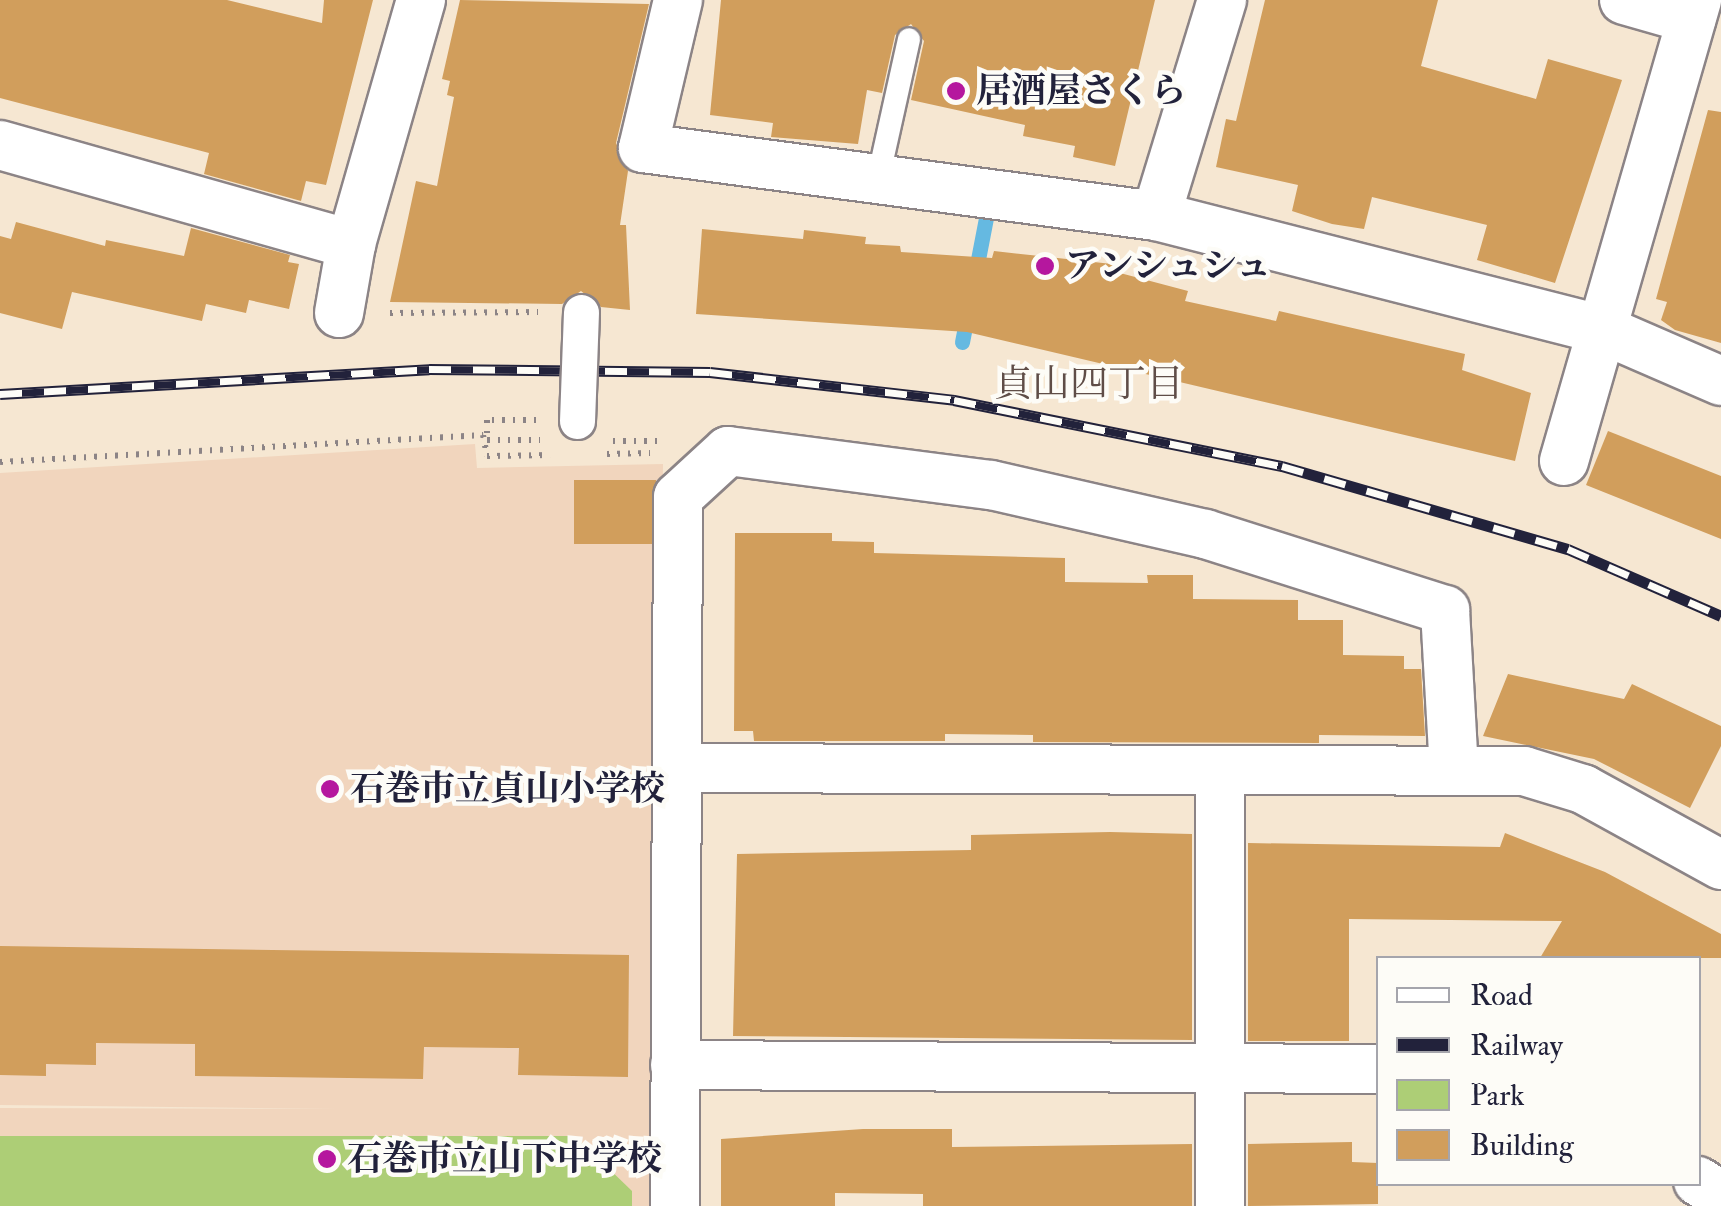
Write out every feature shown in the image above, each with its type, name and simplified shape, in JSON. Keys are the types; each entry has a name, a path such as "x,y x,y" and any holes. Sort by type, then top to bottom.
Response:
{"street":[{"path":"339,314 351,244 421,0"},
{"path":"678,0 644,148 1156,216 1606,331 1721,381"},
{"path":"1156,216 1222,0"},
{"path":"1564,461 1606,331 1694,10 1624,0"},
{"path":"0,145 351,244"},
{"path":"581,312 582,437"},
{"path":"675,1206 678,497 728,451 991,485 1205,534 1444,610 1454,770"},
{"path":"677,768 1524,770 1583,790 1721,865"},
{"path":"1220,771 1220,1206"},
{"path":"676,1065 1376,1069"}],"lane":[{"path":"878,180 909,39"}],"path":[{"path":"339,314 581,312"},
{"path":"0,462 483,435 486,456 566,454"},
{"path":"582,437 665,452 666,442"}],"shaded area":[{"name":"石巻市立貞山小学校","path":"475,444 477,468 663,464 655,1206 0,1206 0,1108 338,1109 0,1105 0,473"}],"green space":[{"name":"石巻市立山下中学校","path":"0,1136 575,1136 632,1191 632,1206 0,1206"}],"building":[{"path":"0,0 227,0 322,23 324,0 373,0 326,185 306,181 301,201 204,174 209,153 0,98"},
{"path":"460,0 649,4 616,143 628,171 620,225 626,225 630,310 601,307 581,291 562,304 390,302 416,181 437,186 454,97 447,95 450,81 442,79"},
{"path":"721,0 1155,0 1115,166 1073,157 1075,146 1023,136 1025,125 911,100 924,41 911,24 895,35 882,93 867,90 858,144 771,137 773,123 710,115"},
{"path":"1265,0 1438,0 1421,66 1536,99 1548,59 1622,80 1555,283 1477,260 1487,225 1372,197 1364,229 1332,224 1292,211 1298,185 1216,167 1226,119 1236,121"},
{"path":"1708,110 1721,112 1721,343 1675,330 1661,320 1667,302 1656,299"},
{"path":"16,222 105,246 106,240 184,256 191,228 290,255 288,262 299,264 289,309 249,300 246,313 206,304 202,321 72,292 62,329 0,313 0,236 11,239"},
{"path":"702,229 803,239 804,230 866,237 865,244 900,246 901,252 992,258 994,251 1121,265 1120,273 1188,291 1185,301 1276,321 1279,311 1465,354 1462,370 1531,393 1515,461 967,332 696,314"},
{"path":"1608,431 1721,476 1721,539 1586,485"},
{"path":"574,480 656,480 656,544 574,544"},
{"path":"735,533 832,533 832,541 874,542 874,553 1065,558 1065,582 1148,583 1147,575 1193,575 1193,599 1298,600 1298,620 1343,620 1343,655 1404,656 1404,669 1421,669 1425,736 1319,735 1319,743 1033,742 1033,735 945,734 945,741 754,741 753,731 734,731"},
{"path":"1508,674 1624,699 1632,684 1721,726 1721,746 1690,808 1594,759 1483,736"},
{"path":"1505,833 1605,872 1721,934 1721,958 1541,956 1562,921 1349,919 1349,1041 1248,1041 1248,843 1500,847"},
{"path":"1192,834 1192,1040 733,1036 737,854 971,850 971,835"},
{"path":"0,946 629,955 628,1077 518,1075 519,1048 424,1047 423,1079 195,1076 195,1044 96,1043 96,1065 46,1064 46,1076 0,1075"},
{"path":"863,1129 952,1129 952,1147 1192,1144 1192,1206 923,1206 923,1194 835,1193 835,1206 721,1206 721,1139"},
{"path":"1352,1142 1352,1162 1376,1163 1378,1204 1248,1206 1248,1144"}],"waterway":[{"path":"975,275 989,202"},
{"path":"962,342 968,312"}],"railway":[{"path":"0,394 429,369 710,372 954,400 1282,466 1568,549 1721,616"}],"place":[{"name":"居酒屋さくら","path":"956,91"},
{"name":"アンシュシュ","path":"1045,266"},
{"name":"石巻市立貞山小学校","path":"330,789"},
{"name":"石巻市立山下中学校","path":"327,1159"}],"district":[{"name":"貞山四丁目","path":"1089,385"}]}
